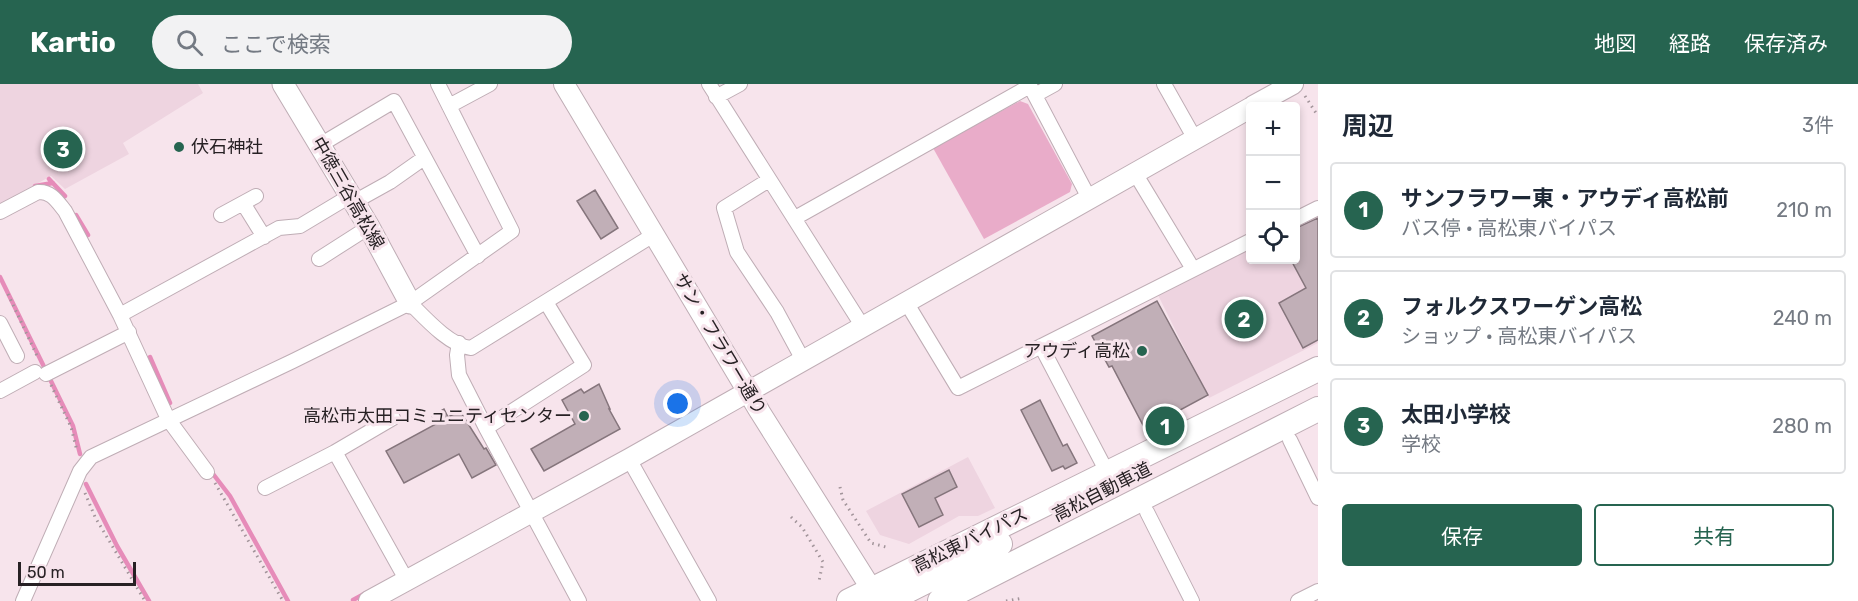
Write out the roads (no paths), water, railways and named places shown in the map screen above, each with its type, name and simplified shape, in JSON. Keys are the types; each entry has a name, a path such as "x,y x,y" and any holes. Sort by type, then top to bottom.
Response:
{"highway":[{"name":"高松東バイパス","path":"849,601 879,597 1107,472 1318,369"},
{"name":"高松自動車道","path":"879,597 1318,384"},
{"name":"高松自動車道","path":"940,601 1318,410"},
{"path":"970,601 1318,426"}],"main road":[{"name":"中徳三谷高松線","path":"283,84 369,228 410,303"}],"street":[{"path":"23,601 84,463 91,457 293,362 410,303 512,231 438,84"},
{"path":"449,106 490,84"},
{"name":"サン・フラワー通り","path":"564,84 747,392 879,597"},
{"path":"709,84 863,327"},
{"path":"716,97 740,84"},
{"path":"795,218 1032,88 1055,84"},
{"path":"1164,84 1195,139"},
{"path":"1032,88 1089,198"},
{"path":"1264,102 1298,88"},
{"path":"320,145 394,101 478,256"},
{"path":"369,601 629,459 1246,110"},
{"path":"120,315 279,228 300,226 390,182 424,158"},
{"path":"1135,173 1193,269"},
{"path":"769,180 724,208 737,252 777,312 803,360"},
{"path":"0,212 38,192 54,197 65,211 129,332 168,419 207,472"},
{"path":"221,215 256,196"},
{"path":"243,203 264,237"},
{"path":"1300,217 1318,208"},
{"path":"319,259 369,228"},
{"path":"410,303 435,328 459,344 467,348 477,346 655,234"},
{"path":"906,302 958,388 1246,243"},
{"path":"486,428 584,365 546,302"},
{"path":"0,323 17,356"},
{"path":"0,391 129,332"},
{"path":"459,344 457,355 459,375 579,601"},
{"path":"1041,346 1107,472"},
{"path":"265,488 393,418"},
{"path":"1290,440 1318,498"},
{"path":"334,452 407,581"},
{"path":"629,459 709,601"},
{"path":"1147,512 1192,601"},
{"path":"1298,601 1318,591"}],"waterway":[{"path":"49,179 65,196"},
{"path":"35,186 53,183"},
{"path":"76,215 88,235"},
{"path":"0,277 73,426 80,454"},
{"path":"150,357 170,403"},
{"path":"210,470 230,496 288,601"},
{"path":"86,484 117,546 149,601"},
{"path":"353,600 366,593"}],"place":[{"name":"伏石神社","path":"179,147"},
{"name":"太田小学校","path":"63,149"},
{"name":"フォルクスワーゲン高松","path":"1244,319"},
{"name":"アウディ高松","path":"1142,351"},
{"name":"高松市太田コミュニティセンター","path":"584,416"},
{"name":"サンフラワー東・アウディ高松前","path":"1165,426"}]}
